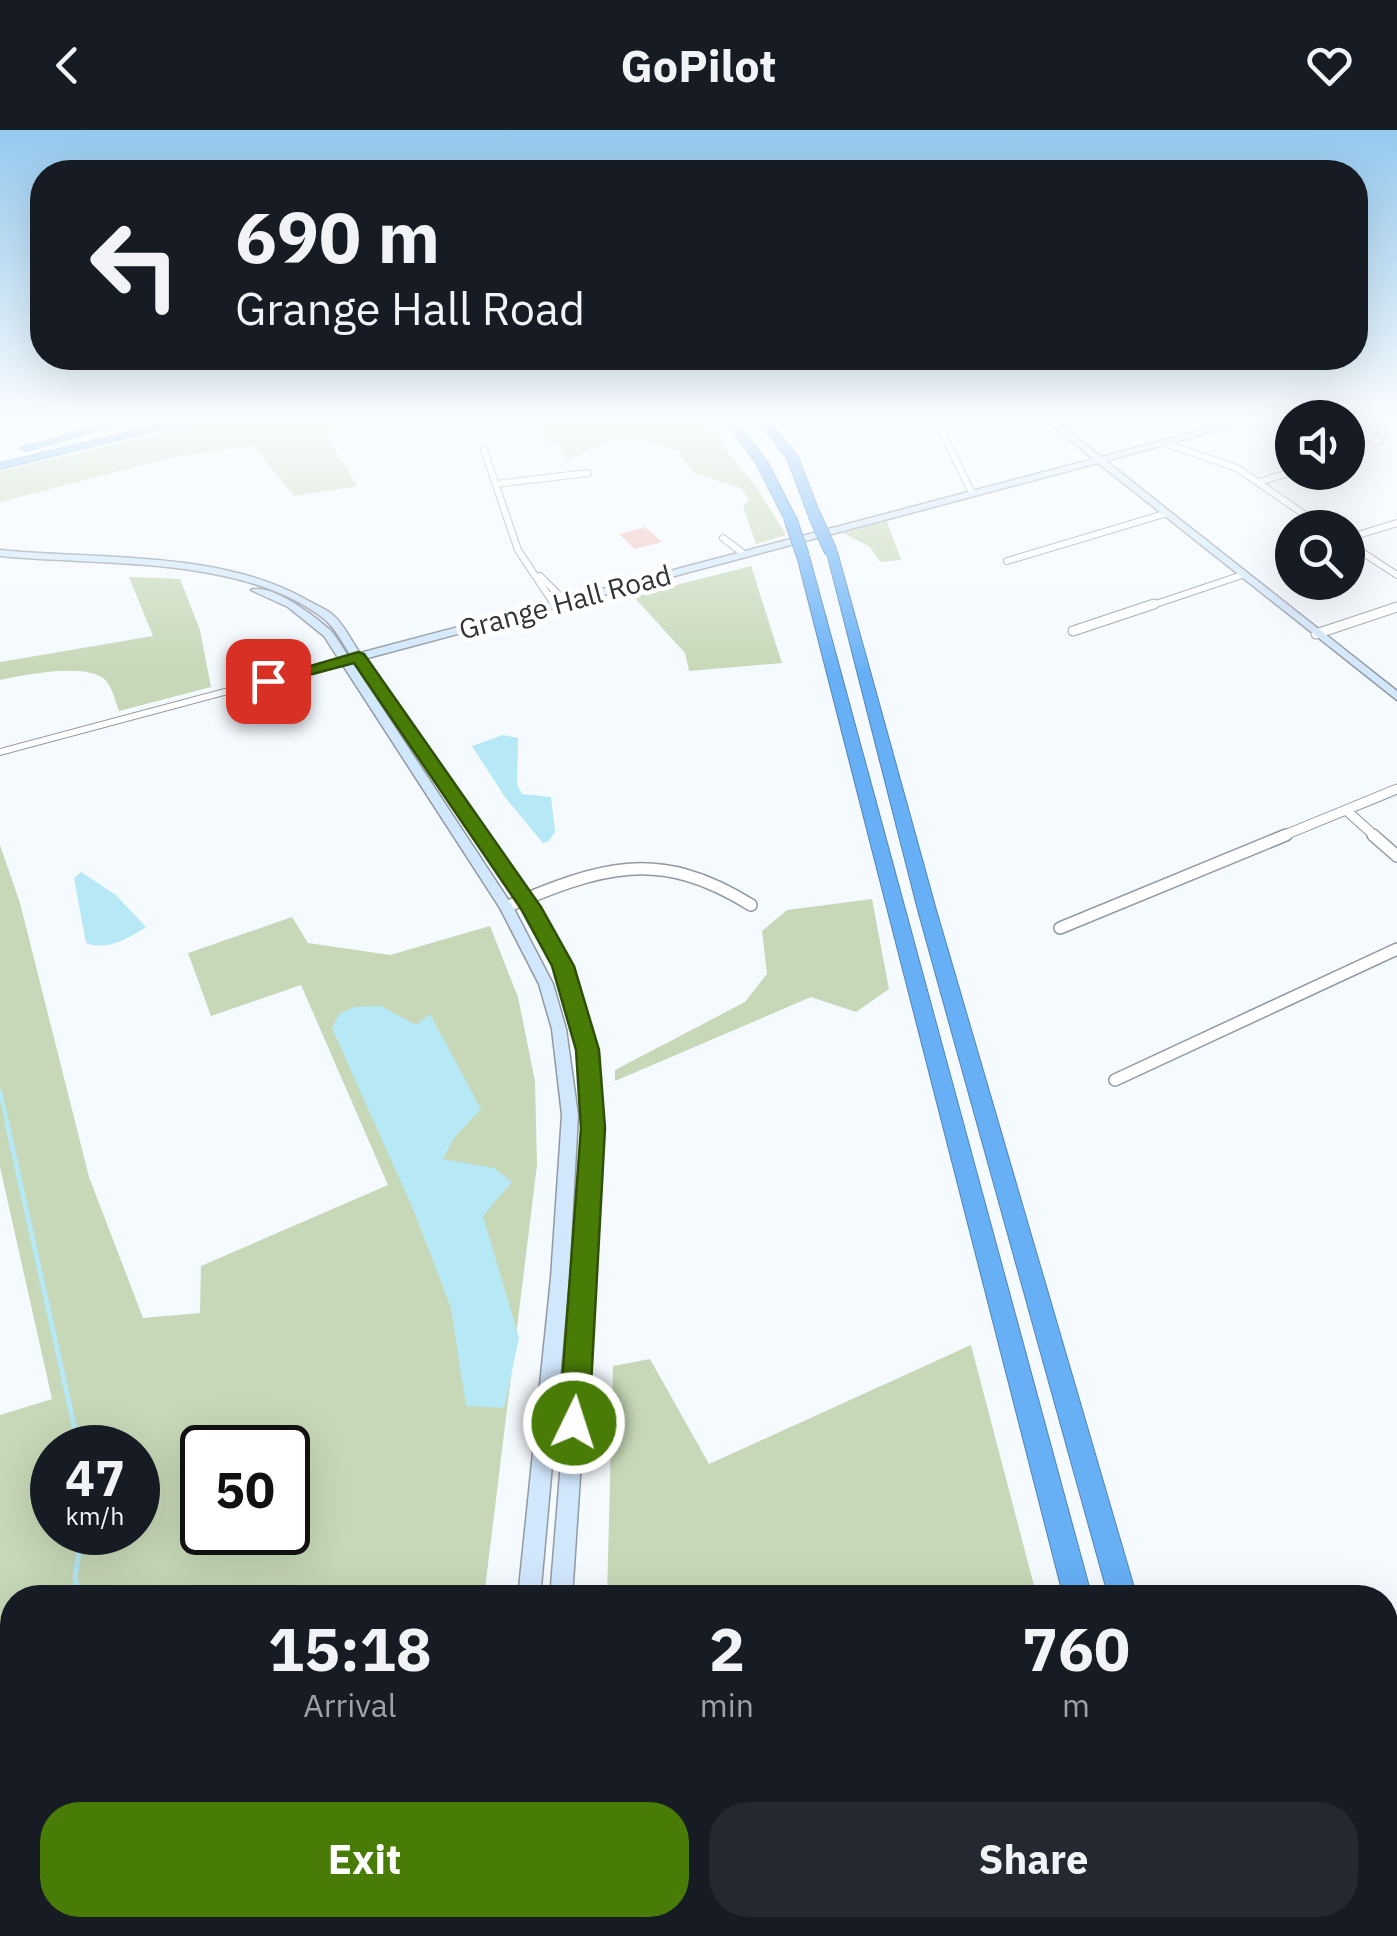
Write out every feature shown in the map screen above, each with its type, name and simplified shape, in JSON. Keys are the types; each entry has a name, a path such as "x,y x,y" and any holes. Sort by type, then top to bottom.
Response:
{"highway":[{"path":"784,505 803,556 1075,1585"},
{"path":"811,505 831,552 928,910 1120,1585"}],"main road":[{"name":"Grange Hall Road","path":"351,659 920,505"},
{"path":"1154,505 1397,697"},
{"path":"0,552 190,566 283,588 330,618 351,659 506,906 546,984 560,1028 570,1115 560,1278 530,1585"},
{"path":"0,560 180,572 236,583 280,599 310,618 351,659 525,898 563,966 592,1076 591,1189 562,1585"}],"street":[{"path":"503,505 518,550 560,603"},
{"path":"1006,562 1164,514"},
{"path":"1365,534 1397,523"},
{"path":"723,538 744,554"},
{"path":"1365,552 1397,575"},
{"path":"1073,632 1242,576"},
{"path":"1316,634 1397,607"},
{"name":"Grange Hall Road","path":"0,752 351,659"},
{"path":"1060,928 1397,789"},
{"path":"1347,811 1397,856"},
{"path":"506,906 602,872 652,866 684,870 714,880 751,905"},
{"path":"1114,1080 1397,949"}],"green space":[{"path":"768,505 786,535 756,544 743,507"},
{"path":"887,521 901,560 880,562 870,547 843,533"},
{"path":"751,566 782,663 689,671 685,653 633,596"},
{"path":"129,577 180,579 200,630 211,687 119,711 107,682 87,672 56,671 0,680 0,662 153,636"},
{"path":"0,845 20,903 89,1177 143,1318 200,1313 201,1266 388,1185 301,985 211,1016 188,953 292,917 308,943 390,955 490,926 518,997 535,1081 537,1165 485,1585 0,1585 0,1415 52,1399 0,1167"},
{"path":"872,899 889,989 856,1012 811,997 615,1081 615,1070 745,1002 767,974 762,931 787,910"},
{"path":"971,1345 1034,1585 607,1585 613,1366 650,1359 709,1464"}],"water":[{"path":"503,735 518,738 517,784 522,794 551,797 555,832 549,841 543,843 505,797 472,746"},
{"path":"81,872 116,895 146,927 110,945 86,943 74,878"},
{"path":"381,1006 416,1025 430,1014 481,1109 454,1138 443,1159 494,1168 512,1182 483,1216 519,1338 504,1408 466,1406 451,1308 413,1209 332,1028 339,1014 354,1007"}],"building":[{"path":"645,527 662,542 635,549 619,534"}],"waterway":[{"path":"0,1091 8,1126"},
{"path":"7,1123 74,1425"},
{"path":"77,1585 78,1555"}],"route":[{"path":"268,681 358,657 530,907 563,966 592,1076 591,1189 574,1423"}]}
